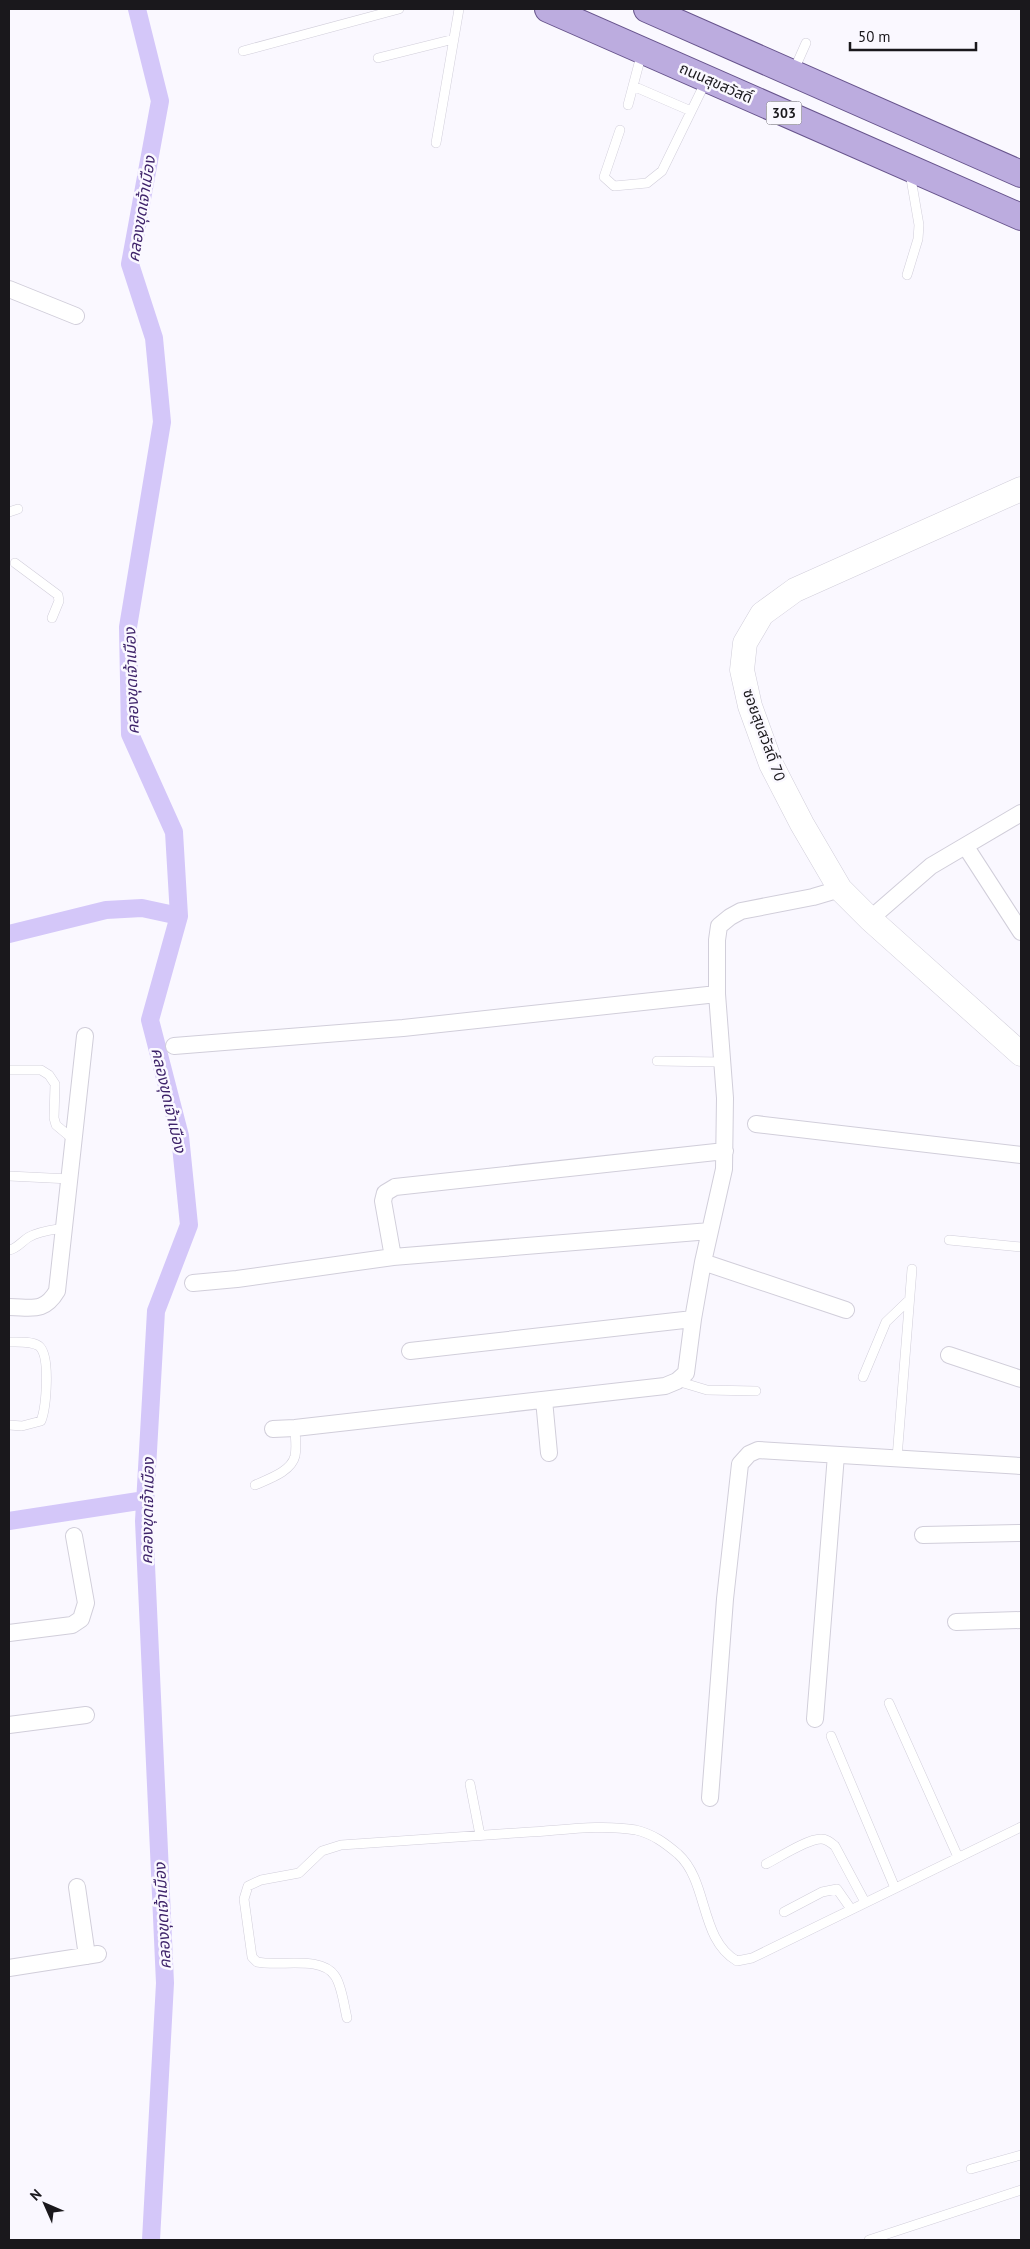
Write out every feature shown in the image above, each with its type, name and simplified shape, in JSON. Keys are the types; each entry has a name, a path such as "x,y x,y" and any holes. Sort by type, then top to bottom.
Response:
{"main road":[{"name":"ถนนสุขสวัสดิ์","path":"548,9 1021,217"},
{"path":"647,9 1021,174"}],"street":[{"path":"12,294 76,316"},
{"name":"ซอยสุขสวัสดิ์ 70","path":"1021,489 795,590 762,614 745,643 742,670 750,706 771,764 802,824 840,889 1021,1054"},
{"path":"870,918 931,866 1021,814"},
{"path":"966,847 1021,932"},
{"path":"273,1429 665,1386 678,1381 686,1373 688,1365 693,1319 703,1262 724,1169 725,1152 717,940 720,926 730,917 741,912 814,897 840,889"},
{"path":"174,1046 403,1028 718,994"},
{"path":"9,1306 42,1308 51,1301 57,1291 86,1036"},
{"path":"756,1124 1021,1155"},
{"path":"393,1258 383,1201 385,1193 395,1187 725,1152"},
{"path":"193,1283 393,1258 710,1231"},
{"path":"703,1262 846,1310"},
{"path":"410,1351 693,1319"},
{"path":"949,1355 1021,1379"},
{"path":"544,1400 549,1453"},
{"path":"710,1798 725,1599 740,1464 749,1454 758,1450 1021,1466"},
{"path":"815,1719 836,1454"},
{"path":"923,1535 1021,1533"},
{"path":"9,1633 72,1624 81,1619 86,1603 74,1536"},
{"path":"956,1622 1021,1620"},
{"path":"9,1725 86,1715"},
{"path":"9,1968 93,1955 77,1887"}],"lane":[{"path":"243,51 398,9"},
{"path":"436,143 459,9"},
{"path":"378,58 454,38"},
{"path":"792,73 806,43"},
{"path":"628,105 642,50"},
{"path":"620,130 604,177 614,186 646,183 662,171 707,79"},
{"path":"633,86 691,112"},
{"path":"907,275 918,239 919,226 909,168"},
{"path":"15,563 58,595 59,601 52,618"},
{"path":"657,1061 722,1062"},
{"path":"9,1070 40,1070 49,1075 55,1084 53,1110 56,1125 74,1140"},
{"path":"9,1176 70,1179"},
{"path":"9,1250 28,1237 41,1232 64,1228"},
{"path":"949,1240 1021,1247"},
{"path":"897,1458 912,1269"},
{"path":"862,1377 886,1322 909,1300"},
{"path":"9,1342 37,1345 43,1350 46,1358 44,1414 41,1421 22,1426 9,1425"},
{"path":"678,1381 707,1390 756,1391"},
{"path":"255,1485 280,1474 295,1456 295,1428"},
{"path":"889,1703 958,1857"},
{"path":"831,1736 895,1888"},
{"path":"470,1784 480,1836"},
{"path":"347,2018 336,1977 328,1969 318,1964 265,1964 257,1962 252,1957 244,1899 248,1886 261,1880 299,1874 322,1852 341,1845 592,1828 636,1830 662,1840 686,1861 701,1896 716,1941 726,1954 737,1961 752,1958 1021,1827"},
{"path":"766,1864 810,1842 820,1839 828,1840 835,1846 866,1902"},
{"path":"784,1912 822,1892 837,1889 852,1909"},
{"path":"971,2169 1021,2156"},
{"path":"869,2240 1021,2190"}],"waterway":[{"name":"คลองขุดเจ้าเมือง","path":"137,9 160,101 130,264 154,338 162,422 128,627 130,734 174,832 179,916 150,1020 180,1136 189,1225 156,1311 144,1521 165,1983 151,2240"},
{"path":"9,934 106,910 142,908 179,916"},
{"path":"9,1521 145,1500"}]}
